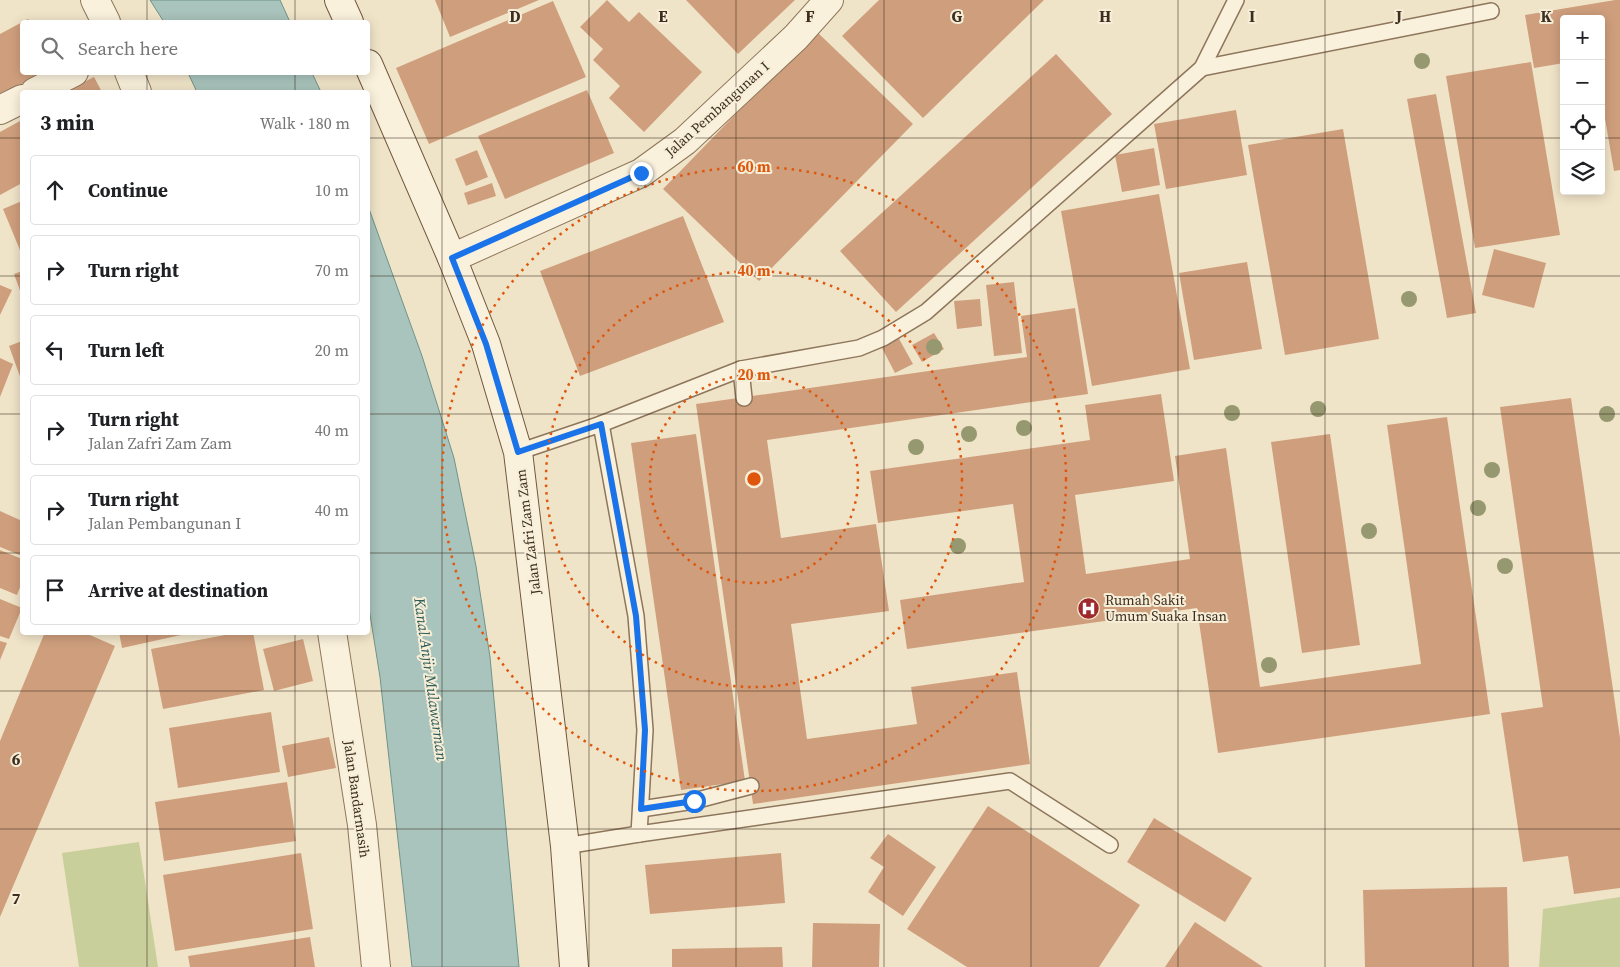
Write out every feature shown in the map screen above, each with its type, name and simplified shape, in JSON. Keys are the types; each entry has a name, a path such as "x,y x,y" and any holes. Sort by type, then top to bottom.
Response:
{"main road":[{"path":"95,0 105,20"},
{"path":"339,0 348,20"},
{"name":"Jalan Pembangunan I","path":"452,258 641,173 685,141 796,37 829,0"},
{"name":"Jalan Zafri Zam Zam","path":"370,69 452,258 486,344 518,452 565,846 574,967"},
{"path":"39,90 68,75"},
{"path":"130,75 136,90"},
{"path":"0,110 20,100"},
{"name":"Jalan Bandarmasih","path":"332,635 362,825 376,967"}],"lane":[{"path":"518,452 601,424 741,369 859,348 906,325 926,312 1202,68 1236,0"},
{"path":"1202,68 1491,11"},
{"path":"741,369 744,398"},
{"path":"601,424 636,616 645,730 639,834"},
{"path":"565,846 1010,780 1110,845"},
{"path":"641,809 694,801 751,786"}],"green space":[{"path":"139,842 158,967 79,967 62,853"},
{"path":"1620,897 1620,967 1539,967 1543,909"}],"water":[{"path":"150,0 280,0 289,20 163,20"},
{"path":"189,75 313,75 320,90 196,90"},
{"name":"Kanal Anjir Mulawarman","path":"370,212 422,356 454,458 476,566 490,657 519,967 412,967 380,677 370,614"}],"building":[{"path":"435,0 539,0 450,37"},
{"path":"607,0 629,22 639,12 702,72 644,132 609,98 620,86 593,60 603,49 580,27"},
{"path":"686,0 795,0 738,54"},
{"path":"879,0 1044,0 923,118 842,36"},
{"path":"1620,0 1620,170 1614,171 1605,118 1605,15 1560,15 1560,64 1534,68 1525,15"},
{"path":"553,1 586,77 429,144 396,68"},
{"path":"20,23 20,75 38,75 0,96 0,34"},
{"path":"816,31 913,124 759,281 663,189"},
{"path":"1056,54 1112,114 896,312 840,251"},
{"path":"1531,62 1560,235 1475,248 1446,76"},
{"path":"94,77 101,90 68,90"},
{"path":"587,90 614,153 505,199 478,136"},
{"path":"1436,94 1476,313 1447,318 1407,99"},
{"path":"1236,110 1247,175 1166,189 1154,124"},
{"path":"20,121 20,184 0,195 0,132"},
{"path":"1343,129 1379,339 1285,355 1248,145"},
{"path":"1154,148 1160,185 1122,192 1115,155"},
{"path":"477,150 488,177 466,186 455,159"},
{"path":"492,183 496,196 468,205 464,193"},
{"path":"1159,194 1190,369 1092,386 1061,211"},
{"path":"20,202 20,250 3,209"},
{"path":"683,216 724,322 580,376 540,271"},
{"path":"1494,249 1546,263 1534,308 1482,295"},
{"path":"1247,262 1262,349 1194,360 1179,273"},
{"path":"20,272 20,290 14,274"},
{"path":"1014,282 1022,353 994,356 986,285"},
{"path":"0,285 12,290 0,315"},
{"path":"980,299 982,326 957,329 954,301"},
{"path":"1075,308 1088,394 767,440 781,538 876,524 889,611 791,624 807,739 917,724 911,687 1017,672 1030,764 753,804 696,404 1027,357 1021,316"},
{"path":"934,333 944,349 922,362 912,345"},
{"path":"898,337 913,364 895,373 881,346"},
{"path":"20,342 20,376 9,346"},
{"path":"0,358 13,364 0,397"},
{"path":"1161,394 1174,481 1075,495 1086,574 1190,559 1175,456 1226,448 1260,687 1421,664 1387,425 1447,417 1490,714 1218,753 1197,608 907,649 900,600 1024,582 1013,504 878,523 870,471 1090,440 1085,405"},
{"path":"1571,398 1620,738 1620,888 1574,894 1568,856 1523,862 1501,713 1543,707 1500,407"},
{"path":"696,434 745,781 681,790 631,443"},
{"path":"1330,434 1360,645 1302,653 1271,442"},
{"path":"0,511 20,520 20,555 0,547"},
{"path":"0,550 20,558 20,587 17,595 0,588"},
{"path":"0,599 20,607 20,613 9,639 0,636"},
{"path":"44,635 90,635 115,646 0,917 0,741"},
{"path":"120,635 181,635 122,648"},
{"path":"225,635 254,635 264,690 163,709 151,649"},
{"path":"303,639 313,681 274,691 263,649"},
{"path":"0,641 7,643 0,660"},
{"path":"271,712 280,772 178,788 169,728"},
{"path":"329,737 336,768 288,777 282,746"},
{"path":"287,782 296,841 164,861 155,802"},
{"path":"988,806 1140,905 1099,967 967,967 907,929"},
{"path":"1154,818 1252,878 1225,922 1127,862"},
{"path":"888,834 936,867 903,916 868,892 884,867 870,858"},
{"path":"301,853 313,929 175,951 163,875"},
{"path":"781,853 785,903 650,914 645,865"},
{"path":"1507,887 1509,967 1365,967 1363,890"},
{"path":"1195,922 1263,967 1165,967"},
{"path":"813,923 880,924 879,967 812,967"},
{"path":"310,937 315,967 190,967 188,956"},
{"path":"782,947 783,967 672,967 672,949"}],"place":[{"name":"Rumah Sakit Umum Suaka Insan","path":"1089,608"}],"route":[{"path":"641,173 452,258 486,344 518,452 601,424 636,616 645,730 641,809 694,801"}]}
